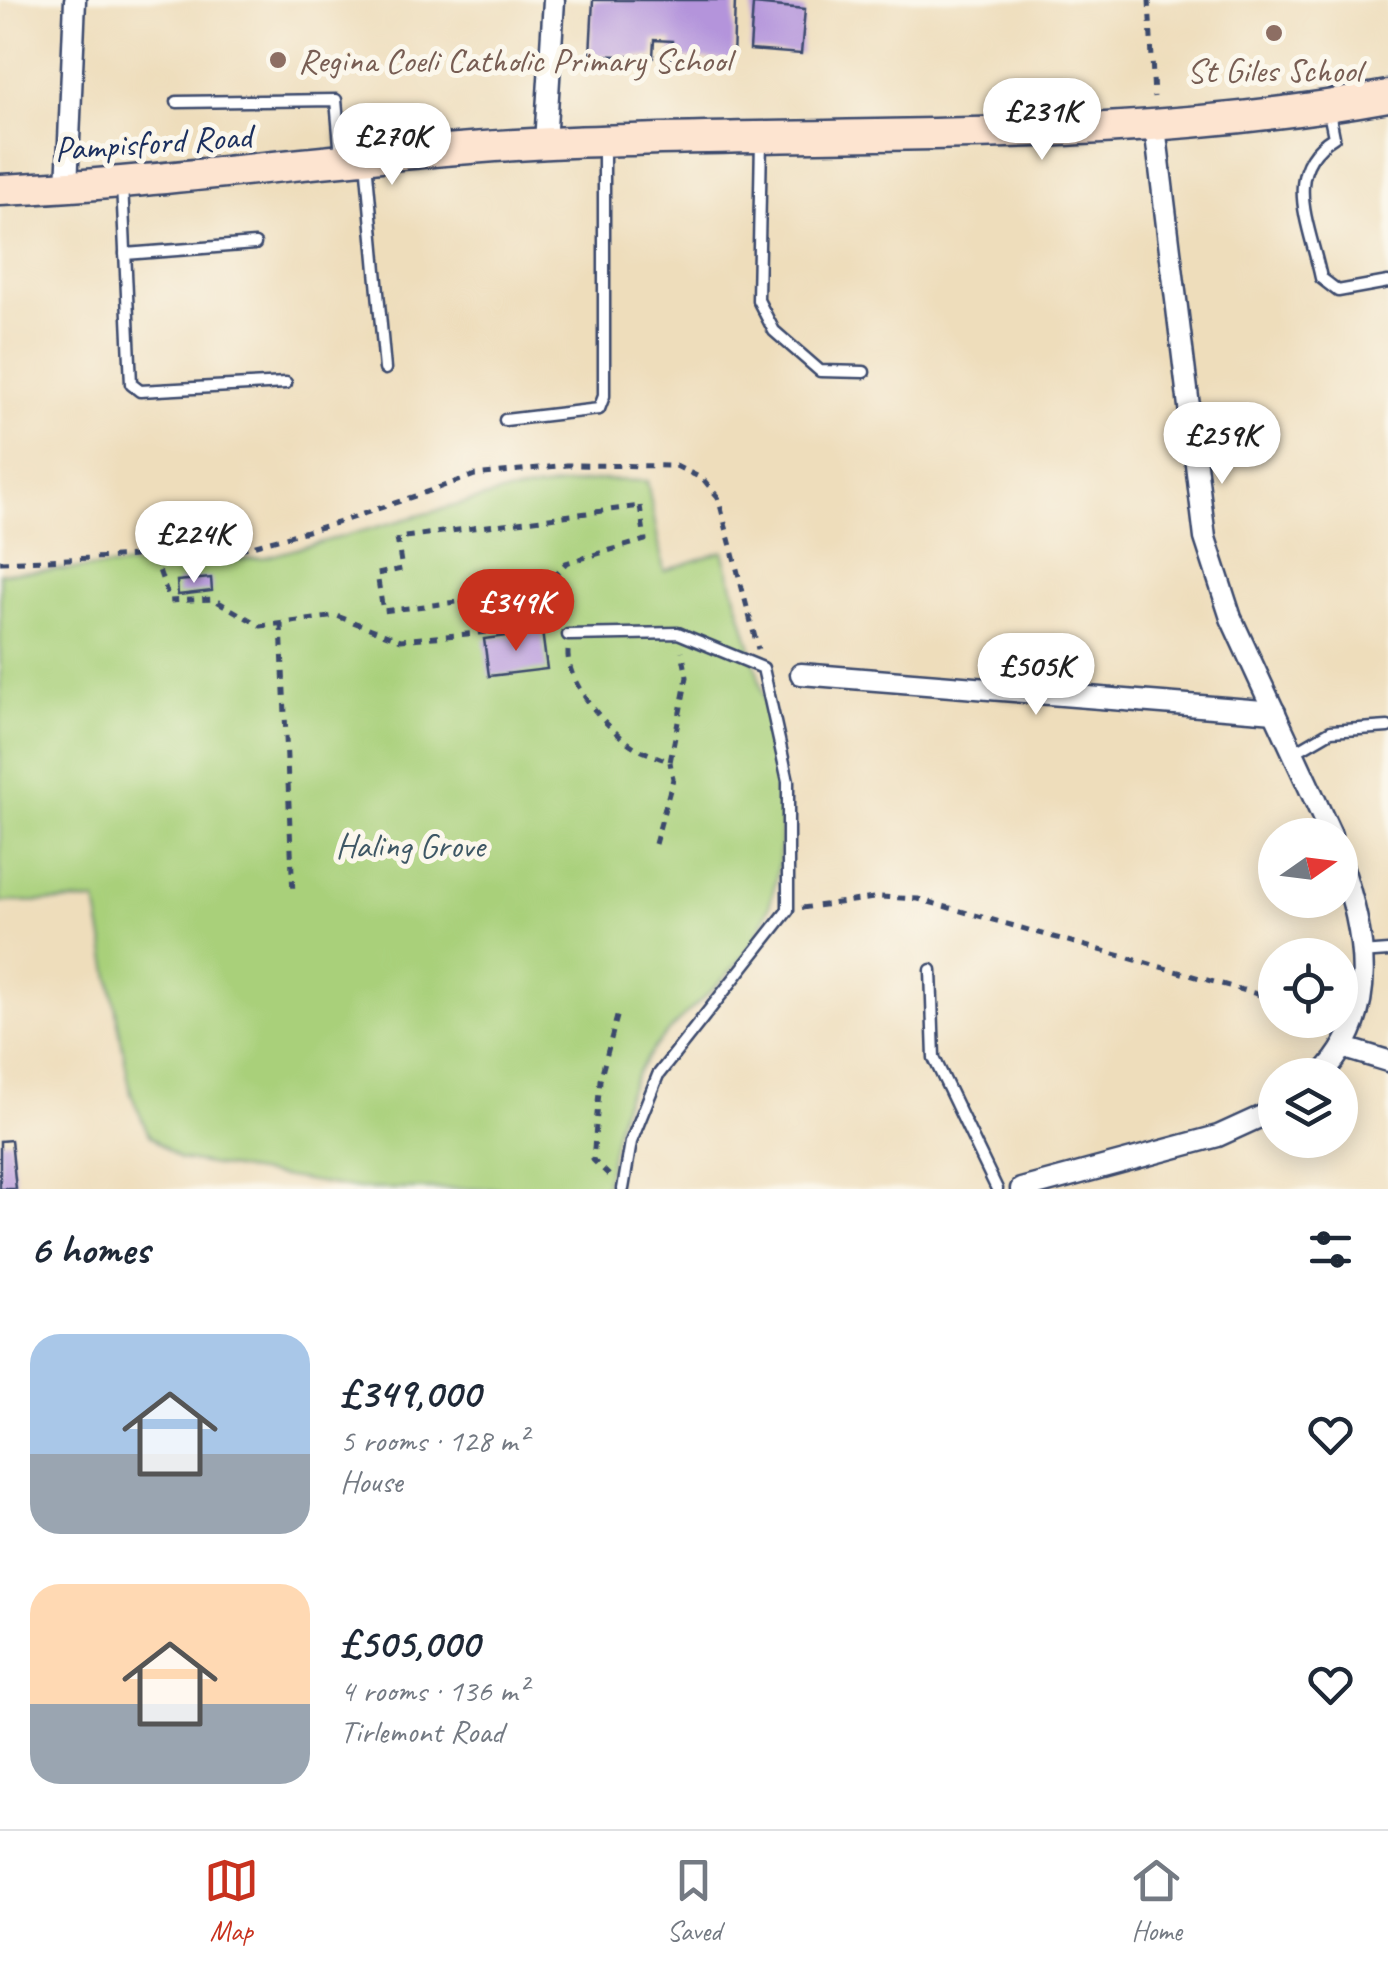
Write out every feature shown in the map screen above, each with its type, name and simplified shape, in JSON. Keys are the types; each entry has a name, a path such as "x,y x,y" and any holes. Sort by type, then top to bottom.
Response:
{"street":[{"path":"67,187 76,0"},
{"path":"546,143 554,0"},
{"name":"Pampisford Road","path":"0,190 122,183 546,143 987,136 1155,127 1388,96"},
{"path":"1155,127 1205,538 1231,618 1324,818"},
{"path":"801,674 1275,712"},
{"path":"1337,1058 1346,1048 1362,1004 1360,953 1353,918"},
{"path":"1346,1048 1388,1061"},
{"path":"1021,1189 1218,1136 1258,1118"}],"lane":[{"path":"177,102 336,100 354,161 385,370"},
{"path":"1328,106 1334,137 1313,149 1300,176 1321,278 1338,291 1388,282"},
{"path":"761,138 756,236 758,300 765,320 820,371 864,372"},
{"path":"506,420 599,408 604,396 604,140"},
{"path":"122,183 130,384 140,391 286,383"},
{"path":"125,254 255,244"},
{"path":"568,635 678,633 763,668 788,782 788,910 658,1076 631,1142 623,1187"},
{"path":"1295,752 1332,731 1388,727"},
{"path":"1360,953 1388,951"},
{"path":"931,970 934,1058 996,1189"}],"path":[{"path":"1149,0 1155,127"},
{"path":"0,562 230,552 340,522 475,475 567,464 676,466 702,478 718,496 763,668"},
{"path":"640,506 645,540 566,562 540,592 494,598 382,611 377,574 402,569 397,538 640,506"},
{"path":"154,556 170,600 213,600 261,626 337,616 401,640 555,625 568,635 567,662 577,690 632,746 670,762"},
{"path":"494,598 499,630"},
{"path":"282,624 293,895"},
{"path":"655,844 673,779 670,762 687,677 678,633"},
{"path":"788,910 881,897 918,899 1258,993"},
{"path":"618,1013 600,1080 593,1160 623,1187"}],"green space":[{"name":"Haling Grove","path":"601,480 647,481 664,571 723,551 764,698 781,805 780,856 770,905 738,962 661,1039 640,1068 619,1118 605,1189 359,1189 179,1159 149,1135 131,1094 96,901 0,902 0,573 263,558 498,494"}],"building":[{"path":"593,0 735,0 733,60 671,58 672,41 654,40 653,57 590,55"},
{"path":"753,4 805,9 801,54 750,50"},
{"path":"211,578 212,591 178,595 177,581"},
{"path":"542,631 547,669 489,676 484,639"},
{"path":"11,1140 16,1189 0,1189 0,1141"}],"place":[{"name":"St Giles School","path":"1274,33"},
{"name":"Regina Coeli Catholic Primary School","path":"278,60"}]}
